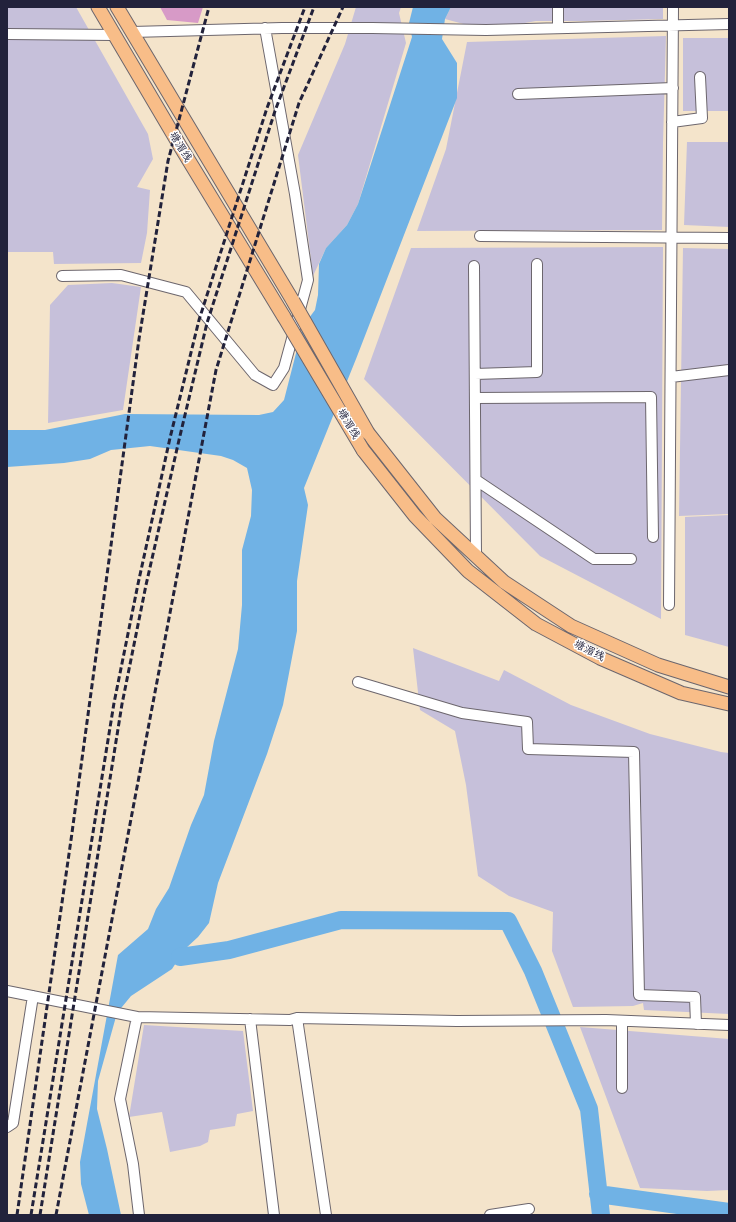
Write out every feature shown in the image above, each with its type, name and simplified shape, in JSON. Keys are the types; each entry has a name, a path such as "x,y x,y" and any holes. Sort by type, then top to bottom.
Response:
{"main road":[{"name":"塘湄线","path":"98,7 363,450 415,516 468,571 536,624 600,658 681,693 729,704"},
{"path":"117,7 293,301 368,433 435,518 504,582 571,626 658,665 729,687"}],"street":[{"path":"558,7 558,28"},
{"path":"669,605 673,7"},
{"path":"132,32 265,28 486,30 729,24"},
{"path":"62,276 121,275 186,292 255,375 273,385 284,368 308,280 295,194 265,28"},
{"path":"7,34 114,35"},
{"path":"672,122 702,118 700,77"},
{"path":"518,94 673,88"},
{"path":"480,236 729,238"},
{"path":"475,374 537,372 537,264"},
{"path":"474,266 476,556"},
{"path":"671,377 729,370"},
{"path":"475,398 652,397 653,537"},
{"path":"476,480 594,559 631,559"},
{"path":"358,682 462,713 527,722 528,749 634,752 639,995 695,997 696,1024"},
{"path":"7,991 138,1017 290,1020 297,1018 457,1021 589,1020 729,1025"},
{"path":"7,1127 13,1123 33,996"},
{"path":"138,1017 120,1099 133,1164 139,1215"},
{"path":"297,1018 326,1215"},
{"path":"250,1019 274,1215"},
{"path":"622,1021 622,1088"},
{"path":"490,1215 529,1209"}],"shaded area":[{"path":"7,7 76,7 148,134 153,159 137,187 150,190 147,233 141,263 54,264 53,252 7,252"},
{"path":"356,7 401,7 399,13 406,43 358,204 347,225 326,248 313,276 298,155 345,44"},
{"path":"451,7 663,7 663,19 536,21 486,30 445,19"},
{"path":"666,36 662,230 417,231 446,149 467,42"},
{"path":"683,38 729,38 729,111 683,111"},
{"path":"687,142 729,142 729,227 684,225"},
{"path":"663,247 661,619 540,556 364,379 411,248"},
{"path":"683,248 729,249 729,514 679,516"},
{"path":"112,283 141,287 123,410 48,423 50,305 68,285"},
{"path":"729,515 729,647 685,635 685,517"},
{"path":"413,648 499,681 504,670 571,705 650,734 729,753 729,1014 644,1010 643,1003 633,1006 573,1007 552,951 553,912 509,896 478,876 466,785 455,731 420,710"},
{"path":"144,1025 243,1031 253,1111 237,1114 235,1126 210,1130 208,1142 200,1146 170,1152 162,1112 129,1117"},
{"path":"580,1027 729,1039 729,1190 707,1191 640,1188"}],"water":[{"path":"413,7 451,7 445,19 442,39 457,63 457,98 356,359 304,488 308,505 297,581 297,631 283,705 267,754 218,883 209,923 198,937 185,949 172,969 131,996 117,1013 98,1081 97,1109 121,1215 89,1215 81,1184 80,1162 118,955 148,929 156,909 169,888 191,825 204,795 214,741 238,649 242,605 242,550 251,516 252,490 247,468 233,460 221,456 150,446 111,450 90,459 64,463 7,467 7,430 45,430 125,414 259,415 273,412 284,400 303,326 315,310 318,295 319,264 326,248 347,225 358,204 412,37 409,23"}],"building":[{"path":"160,7 203,7 198,23 167,20"}],"waterway":[{"path":"180,957 229,950 341,920 508,921 533,971 589,1109 601,1215"},
{"path":"598,1194 729,1212"}],"railway":[{"path":"17,1215 71,840 139,339 168,161 209,7"},
{"path":"31,1215 114,703 170,438 199,320 267,108 305,7"},
{"path":"40,1215 122,704 146,585 207,323 275,111 314,7"},
{"path":"56,1215 216,370 299,103 343,7"}]}
